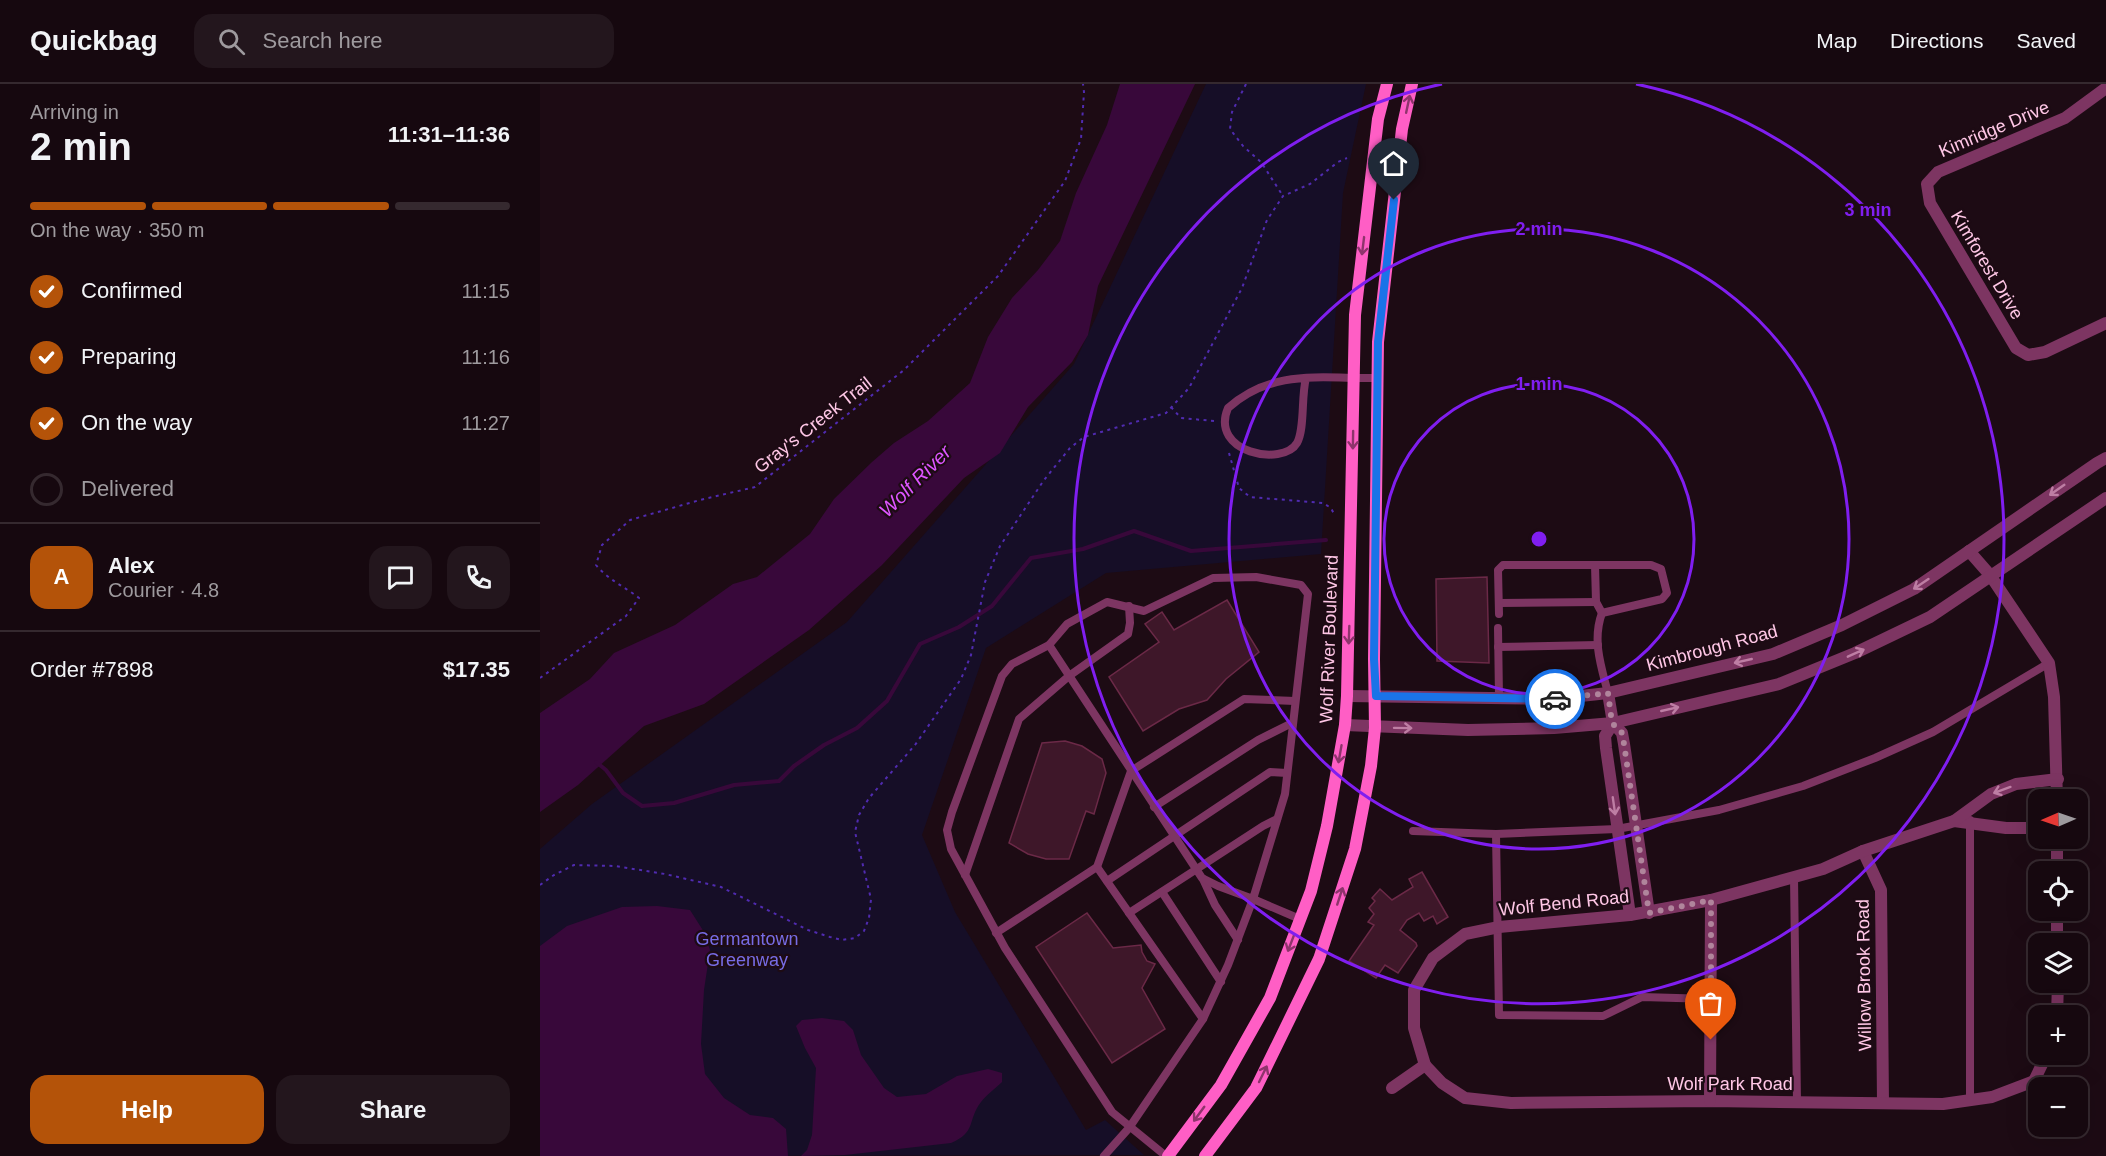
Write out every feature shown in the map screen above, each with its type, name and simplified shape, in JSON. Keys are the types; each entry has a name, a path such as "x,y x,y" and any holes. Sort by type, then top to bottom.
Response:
{"main road":[{"name":"Wolf River Boulevard","path":"1167,1156 1221,1085 1264,1007 1311,891 1327,826 1345,725 1347,696 1356,303 1378,119 1387,84"},
{"path":"1205,1156 1256,1088 1319,959 1355,849 1371,766 1375,728 1378,342 1402,129 1412,84"}],"street":[{"name":"Kimridge Drive","path":"1927,184 1938,172 2065,118 2106,88"},
{"name":"Kimforest Drive","path":"1927,184 1930,203 2016,348 2028,356 2045,352 2106,323"},
{"name":"Kimbrough Road","path":"1347,696 1553,699 1608,693 1773,654 1842,625 1914,589 2106,458"},
{"path":"1345,725 1375,728 1512,730 1612,723 1779,684 1855,653 1930,617 2106,498"},
{"path":"1970,551 1990,575 2049,663 2054,697 2058,789"},
{"path":"1608,693 1612,723 1605,736 1630,915"},
{"path":"1612,723 1622,733 1649,913"},
{"name":"Wolf Bend Road","path":"1425,1065 1414,1028 1414,990 1433,958 1464,934 1499,927 1649,913 1711,900 1823,869 1863,851 1954,821 1991,794 2016,784 2058,779"},
{"name":"Wolf Bend Road","path":"1954,821 2006,828 2028,828"},
{"name":"Willow Brook Road","path":"1863,851 1881,890 1883,1103"},
{"path":"1710,1101 1711,900"},
{"path":"1392,1088 1425,1065"},
{"name":"Wolf Park Road","path":"1425,1065 1442,1083 1465,1098 1511,1103 1710,1101 1943,1104 1992,1097 2028,1087"}],"lane":[{"path":"1306,378 1302,397 1301,432 1292,449 1283,453 1254,453 1237,446 1228,436 1224,424 1228,408 1236,400 1269,383 1306,378 1378,378"},
{"path":"1499,614 1498,570 1503,565 1651,565 1661,568 1666,593 1662,599 1602,612"},
{"path":"1595,565 1596,602 1602,612"},
{"path":"1104,1156 1129,1128 1203,1019 1221,982 1253,899 1285,794 1308,594 1300,585 1256,577 1213,578 1144,611 1107,602 1067,624 1049,645 1012,664 1002,676 947,830 951,849 996,933 1112,1112 1129,1128 1167,1156"},
{"path":"1498,603 1596,602"},
{"path":"965,875 1019,719 1069,676 1128,634 1129,606"},
{"path":"1602,612 1597,625 1598,652 1608,693"},
{"path":"1498,628 1500,698"},
{"path":"1049,645 1197,870 1215,905 1238,940"},
{"path":"1498,647 1598,645"},
{"path":"1413,831 1496,834 1617,830 1740,804 1803,786 1933,732 2049,663"},
{"path":"996,933 1097,867 1131,771 1244,699 1295,701"},
{"path":"1154,807 1258,740 1293,723"},
{"path":"1107,881 1270,772 1287,773"},
{"path":"1970,1100 1971,808"},
{"path":"1129,913 1277,819"},
{"path":"1496,834 1499,1015 1603,1016 1642,997 1711,999"},
{"path":"1097,867 1203,1019"},
{"path":"1794,877 1797,1102"},
{"path":"1202,878 1300,920"},
{"path":"1162,892 1221,982"}],"path":[{"name":"Gray's Creek Trail","path":"540,678 626,616 639,598 602,573 596,565 602,545 630,520 755,487 904,370 999,276 1065,181 1081,139 1083,84"},
{"path":"1246,84 1232,112 1230,129 1243,146 1261,162 1283,196"},
{"path":"540,885 554,874 574,865 615,866 665,874 721,887 808,930 830,937 842,940 855,938 864,931 869,918 871,899 855,832 859,815 869,798 915,745 961,679 971,655 985,582 1000,546 1044,480 1070,448 1084,437 1166,413 1189,388 1242,288 1266,220 1283,196 1310,184 1338,162 1347,158"},
{"path":"1171,407 1181,418 1221,422"},
{"path":"1227,444 1239,488 1250,497 1323,503 1331,508 1335,516"}],"green space":[{"name":"Germantown Greenway","path":"1206,84 1366,84 1343,193 1321,554 1106,573 986,648 922,835 955,912 1086,1130 1105,1120 1144,1155 540,1156 540,849 592,804 847,622 1074,364"}],"water":[{"name":"Wolf River","path":"1120,84 1195,84 1098,286 1088,335 1072,362 1028,407 1000,453 964,478 882,565 809,630 704,704 644,726 578,785 540,812 540,713 590,679 614,653 675,625 733,584 757,577 810,534 834,499 872,462 894,443 928,421 970,383 988,337 1012,298 1038,270 1060,241 1076,193 1107,125"},
{"path":"657,906 690,910 704,932 710,950 704,990 701,1044 705,1074 724,1098 750,1115 773,1118 786,1129 788,1156 540,1156 540,946 567,926 622,907"},
{"path":"822,1018 844,1021 853,1030 861,1055 884,1088 897,1097 926,1094 957,1076 988,1069 1002,1073 1002,1082 981,1102 965,1134 951,1143 845,1155 801,1156 807,1150 812,1135 816,1068 796,1026 802,1020"}],"building":[{"path":"1487,577 1489,663 1437,661 1436,579"},
{"path":"1227,600 1259,652 1226,679 1207,700 1179,709 1143,731 1109,677 1159,642 1145,624 1162,612 1174,630"},
{"path":"1065,741 1082,746 1102,759 1106,773 1094,814 1086,811 1069,859 1046,859 1028,854 1009,843 1042,743"},
{"path":"1422,872 1448,917 1437,924 1433,916 1424,921 1419,913 1407,920 1400,930 1417,946 1398,973 1385,965 1376,978 1349,961 1374,925 1368,922 1374,914 1369,908 1375,901 1372,898 1380,889 1392,900 1413,887 1409,879"},
{"path":"1087,913 1113,948 1141,945 1147,961 1155,964 1142,988 1165,1029 1112,1063 1036,947"}],"waterway":[{"path":"596,762 606,770 623,793 642,806 674,803 734,785 779,781 794,766 824,745 857,728 887,701 920,644 959,627 992,606 1031,558 1083,549 1134,531 1191,551 1326,540"}],"way so far":[{"path":"1555,699 1608,693 1612,723 1622,733 1649,913 1711,900 1711,1040"}],"route":[{"path":"1394,200 1378,342 1374,659 1376,696 1555,699"}]}
